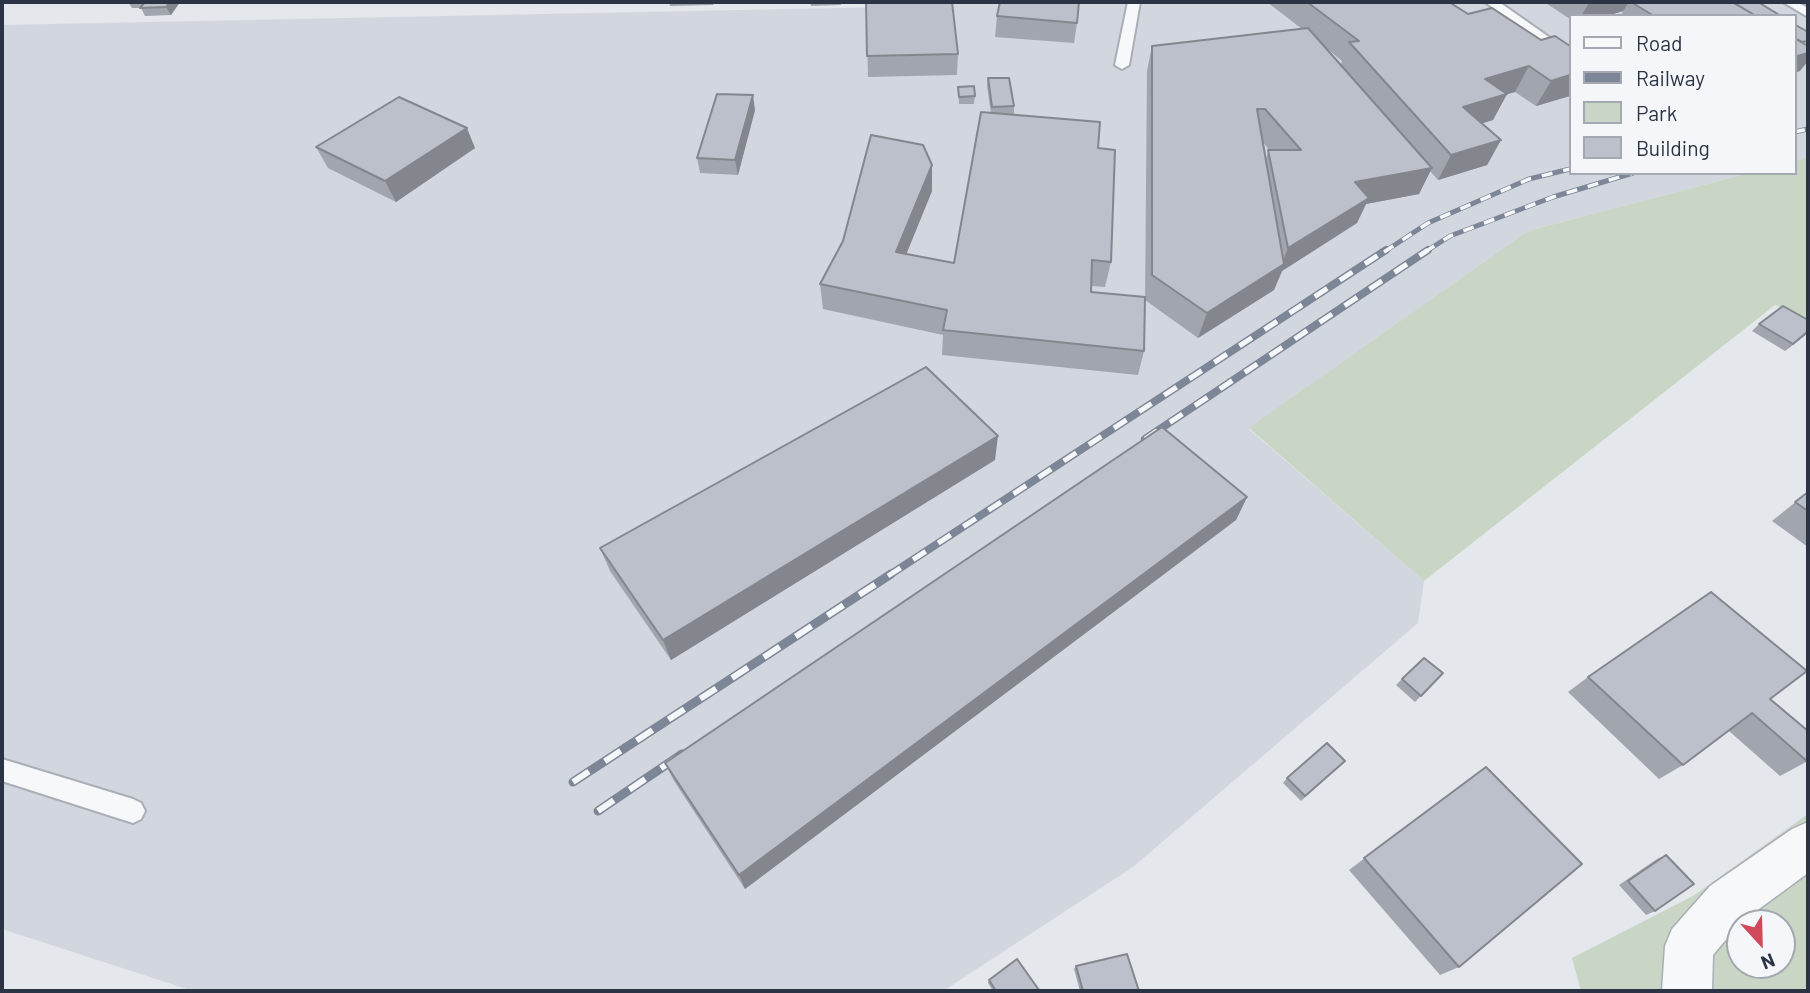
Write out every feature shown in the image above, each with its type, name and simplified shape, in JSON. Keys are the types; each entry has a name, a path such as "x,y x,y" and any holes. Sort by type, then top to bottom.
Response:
{"street":[{"path":"1688,991 1689,946 1727,903 1808,845"}],"lane":[{"path":"1122,65 1135,2"},
{"path":"1491,2 1568,57"},
{"path":"1789,2 1808,13"},
{"path":"2,770 133,811"}],"shaded area":[{"path":"888,2 1808,2 1808,158 1796,161 1796,14 1568,14 1568,175 1741,175 1528,231 1249,429 1424,581 1418,623 1133,867 943,991 193,991 2,929 2,25 888,7"}],"green space":[{"path":"1808,158 1808,319 1775,305 1424,581 1249,428 1528,231 1741,175 1796,175 1796,161"},
{"path":"1808,814 1808,991 1581,991 1572,958 1693,896"}],"building":[{"path":"145,2 170,2 166,7 140,8"},
{"path":"866,2 952,2 958,54 867,56"},
{"path":"1000,2 1079,2 1077,23 997,16"},
{"path":"1307,2 1449,2 1468,14 1492,8 1541,40 1555,36 1568,45 1568,76 1551,81 1529,66 1485,79 1507,94 1463,107 1501,140 1451,155 1349,42 1359,41"},
{"path":"1631,2 1732,2 1753,14 1651,14"},
{"path":"1733,2 1758,2 1778,14 1753,14"},
{"path":"1796,25 1808,32 1808,41 1796,39"},
{"path":"1308,28 1432,168 1355,182 1369,198 1288,248 1268,150 1301,150 1265,109 1257,109 1284,264 1207,313 1152,275 1152,46"},
{"path":"1796,39 1808,46 1808,53 1796,56"},
{"path":"988,78 1009,78 1014,106 992,107"},
{"path":"974,86 975,96 959,97 958,87"},
{"path":"717,94 753,95 735,160 697,158"},
{"path":"399,97 467,128 385,181 316,147"},
{"path":"981,112 1100,122 1098,148 1115,150 1111,262 1092,260 1091,292 1145,297 1144,351 943,330 947,310 820,284 843,241 871,135 923,145 932,165 896,252 954,263"},
{"path":"1783,306 1808,320 1808,331 1793,344 1759,324"},
{"path":"926,367 998,436 663,640 600,548"},
{"path":"1162,427 1247,497 739,875 665,763"},
{"path":"1808,492 1808,511 1795,502"},
{"path":"1711,592 1807,671 1770,699 1808,731 1808,762 1752,713 1683,765 1588,677"},
{"path":"1424,658 1443,673 1421,696 1402,679"},
{"path":"1327,743 1345,761 1305,796 1287,778"},
{"path":"1486,767 1582,864 1459,967 1364,858"},
{"path":"1666,855 1694,884 1655,911 1628,881"},
{"path":"1127,954 1139,991 1083,991 1076,966"},
{"path":"1017,959 1039,990 996,991 989,980"}],"railway":[{"path":"1796,132 1808,129"},
{"path":"1384,252 1428,223 1529,179 1568,169"},
{"path":"1425,252 1450,236 1553,197 1626,175"},
{"path":"888,576 1386,250"},
{"path":"1145,439 1425,252"},
{"path":"573,782 891,574"},
{"path":"598,811 682,754"}]}
